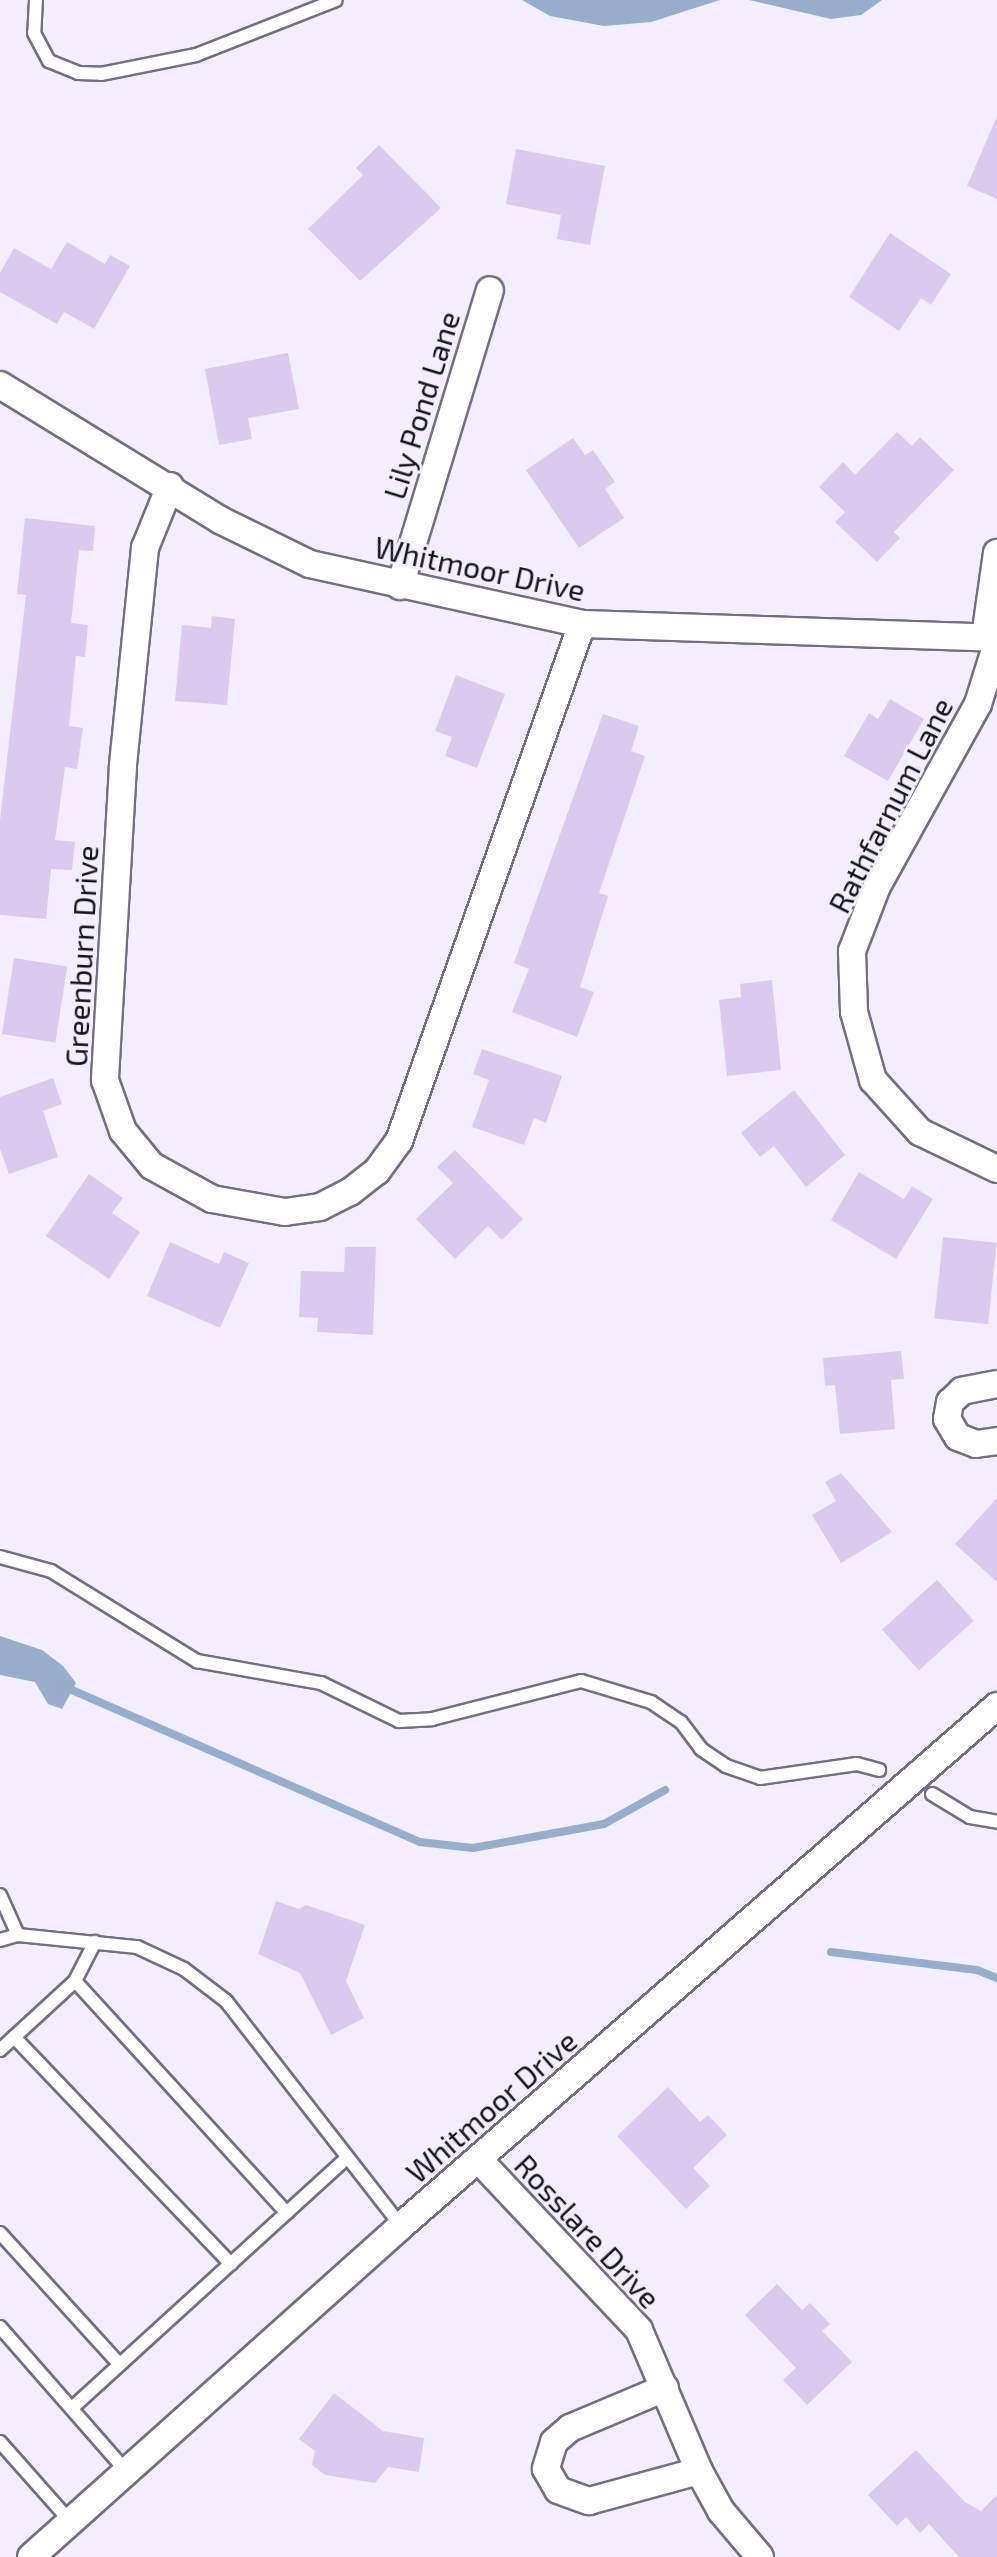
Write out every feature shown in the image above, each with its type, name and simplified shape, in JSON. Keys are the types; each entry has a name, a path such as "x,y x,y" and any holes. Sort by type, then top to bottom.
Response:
{"street":[{"name":"Lily Pond Lane","path":"400,586 490,290"},
{"name":"Whitmoor Drive","path":"0,385 271,549 400,586 582,624 993,639"},
{"name":"Greenburn Drive","path":"170,486 145,548 123,766 105,1080 123,1131 152,1166 212,1199 285,1212 320,1207 350,1192 377,1171 399,1141 582,624"},
{"name":"Rathfarnum Lane","path":"997,553 993,639 978,704 877,886 852,951 854,1012 873,1080 920,1132 997,1169"},
{"path":"997,1384 962,1391 950,1402 947,1419 958,1437 976,1444 997,1441"},
{"name":"Whitmoor Drive","path":"31,2557 401,2226 997,1706"},
{"name":"Rosslare Drive","path":"479,2160 639,2330 699,2471 721,2511 760,2557"},
{"path":"665,2388 570,2428 554,2442 546,2469 558,2490 589,2501 699,2471"}],"lane":[{"path":"36,0 34,33 49,61 70,71 101,74 196,55 336,0"},
{"path":"0,1557 51,1571 197,1661 321,1683 399,1721 432,1719 581,1681 651,1702 681,1722 701,1749 726,1766 760,1778 857,1764 879,1770"},
{"path":"932,1794 970,1817 997,1822"},
{"path":"0,1895 18,1935"},
{"path":"0,1940 18,1935 137,1947 184,1969 226,2001 345,2160 401,2226"},
{"path":"0,2050 75,1981 95,1942"},
{"path":"75,1981 287,2213"},
{"path":"14,2037 231,2264"},
{"path":"72,2408 345,2160"},
{"path":"0,2233 120,2365"},
{"path":"0,2327 127,2472"},
{"path":"0,2442 69,2520"}],"water":[{"path":"522,0 720,0 651,22 604,26 550,16"},
{"path":"749,0 882,0 861,15 831,19"},
{"path":"0,1636 42,1650 63,1666 76,1683 62,1709 48,1704 35,1682 0,1675"}],"building":[{"path":"997,116 997,199 967,186"},
{"path":"379,145 441,208 360,281 308,229 363,175 356,168"},
{"path":"516,149 605,166 590,245 557,239 561,215 506,204"},
{"path":"890,233 951,274 931,305 921,298 899,331 849,297"},
{"path":"67,242 105,264 110,255 130,266 94,329 64,312 57,324 0,292 0,273 14,248 51,269"},
{"path":"288,353 299,409 248,418 252,439 219,445 205,369"},
{"path":"897,432 912,446 920,437 954,470 894,532 900,538 877,562 835,522 845,512 819,487 843,462 855,475"},
{"path":"573,438 585,455 593,450 615,482 605,489 624,518 579,548 526,470"},
{"path":"25,518 95,526 93,551 79,550 71,623 88,625 85,657 76,656 69,726 83,728 77,769 65,767 55,840 75,842 72,870 51,869 46,919 0,915 0,820 26,595 17,594"},
{"path":"212,616 235,619 227,705 175,701 182,625 211,628"},
{"path":"456,675 505,694 477,768 445,756 452,737 435,731"},
{"path":"890,699 924,719 888,781 844,756 869,713 878,719"},
{"path":"603,714 639,726 631,751 645,756 599,893 608,896 580,987 594,992 577,1037 512,1012 529,969 514,963"},
{"path":"14,958 67,966 55,1042 2,1034"},
{"path":"772,980 781,1070 727,1076 719,1000 741,997 740,984"},
{"path":"482,1049 562,1076 546,1123 534,1118 524,1145 472,1127 489,1080 473,1074"},
{"path":"53,1078 62,1104 43,1111 58,1157 9,1174 0,1149 0,1097"},
{"path":"794,1090 845,1155 806,1187 774,1146 760,1157 741,1133"},
{"path":"455,1150 523,1219 502,1240 488,1226 455,1259 416,1219 453,1183 437,1167"},
{"path":"859,1172 904,1199 912,1186 933,1199 896,1259 831,1220"},
{"path":"89,1174 123,1198 112,1213 140,1232 109,1279 46,1236"},
{"path":"943,1237 997,1243 988,1324 934,1319"},
{"path":"170,1242 219,1264 224,1252 249,1263 220,1328 147,1296"},
{"path":"345,1247 376,1247 373,1335 317,1332 318,1318 299,1317 301,1271 344,1272"},
{"path":"901,1351 904,1379 891,1380 895,1429 840,1434 835,1385 825,1386 823,1358"},
{"path":"841,1473 892,1532 841,1563 812,1515 836,1501 825,1482"},
{"path":"997,1498 997,1582 955,1544"},
{"path":"937,1580 974,1621 919,1670 882,1630"},
{"path":"276,1901 299,1909 306,1905 365,1925 346,1981 364,2018 331,2035 300,1973 258,1954"},
{"path":"668,2087 700,2122 708,2115 727,2135 693,2168 710,2186 686,2209 617,2136"},
{"path":"777,2284 802,2310 810,2303 830,2324 822,2331 852,2362 807,2405 783,2380 796,2368 745,2315"},
{"path":"334,2393 383,2431 424,2438 419,2472 388,2467 375,2483 325,2475 312,2465 315,2451 299,2439"},
{"path":"916,2450 965,2502 981,2511 997,2495 997,2557 959,2557 929,2524 920,2533 906,2517 897,2526 868,2495"}],"waterway":[{"path":"65,1687 420,1842 473,1848 604,1824 665,1790"},
{"path":"831,1952 977,1970 997,1978"}]}
